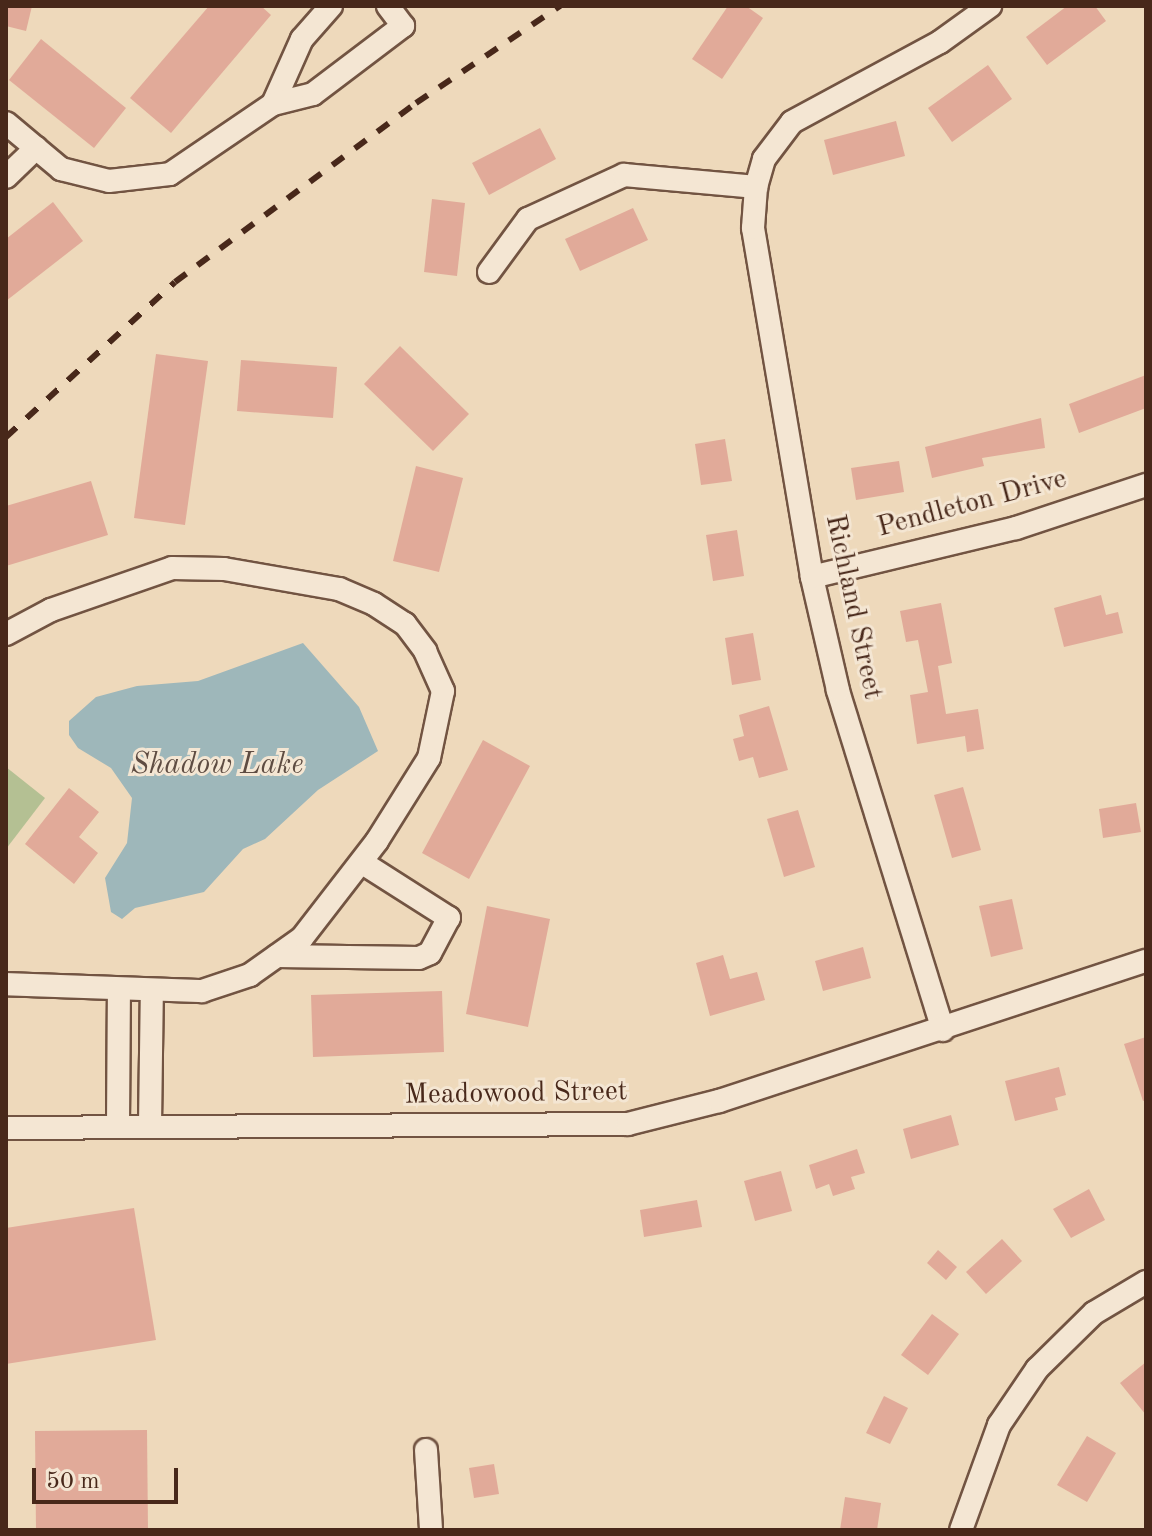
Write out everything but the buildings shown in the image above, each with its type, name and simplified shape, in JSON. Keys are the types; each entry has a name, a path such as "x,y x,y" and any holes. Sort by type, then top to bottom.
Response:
{"street":[{"path":"273,104 302,39 331,6"},
{"path":"6,123 61,169 109,181 170,174 273,104 313,94 403,26 388,6"},
{"name":"Richland Street","path":"943,1030 847,721 812,577 753,228 756,187 776,139 810,108 940,42 990,6"},
{"path":"6,177 36,148"},
{"path":"489,272 528,219 624,175 756,187"},
{"name":"Pendleton Drive","path":"812,577 1016,528 1146,485"},
{"path":"6,634 51,610 172,568 224,569 339,589 374,604 405,624 425,651 443,691 429,758 361,862 302,938 250,975 202,991 6,984"},
{"path":"277,956 419,958 430,953 449,918 361,862"},
{"name":"Meadowood Street","path":"6,1128 628,1124 719,1101 1146,961"},
{"path":"118,1125 119,990"},
{"path":"150,1125 152,990"},
{"path":"961,1530 999,1425 1037,1369 1094,1313 1146,1282"},
{"path":"426,1450 431,1530"}],"green space":[{"path":"6,767 45,798 6,849"}],"water":[{"name":"Shadow Lake","path":"303,643 359,707 378,751 318,790 265,839 243,849 204,892 135,908 122,919 111,912 105,878 127,843 132,798 111,768 78,748 69,735 69,721 96,697 137,686 198,681"}],"railway":[{"path":"6,437 175,282 416,103 560,6"}]}
